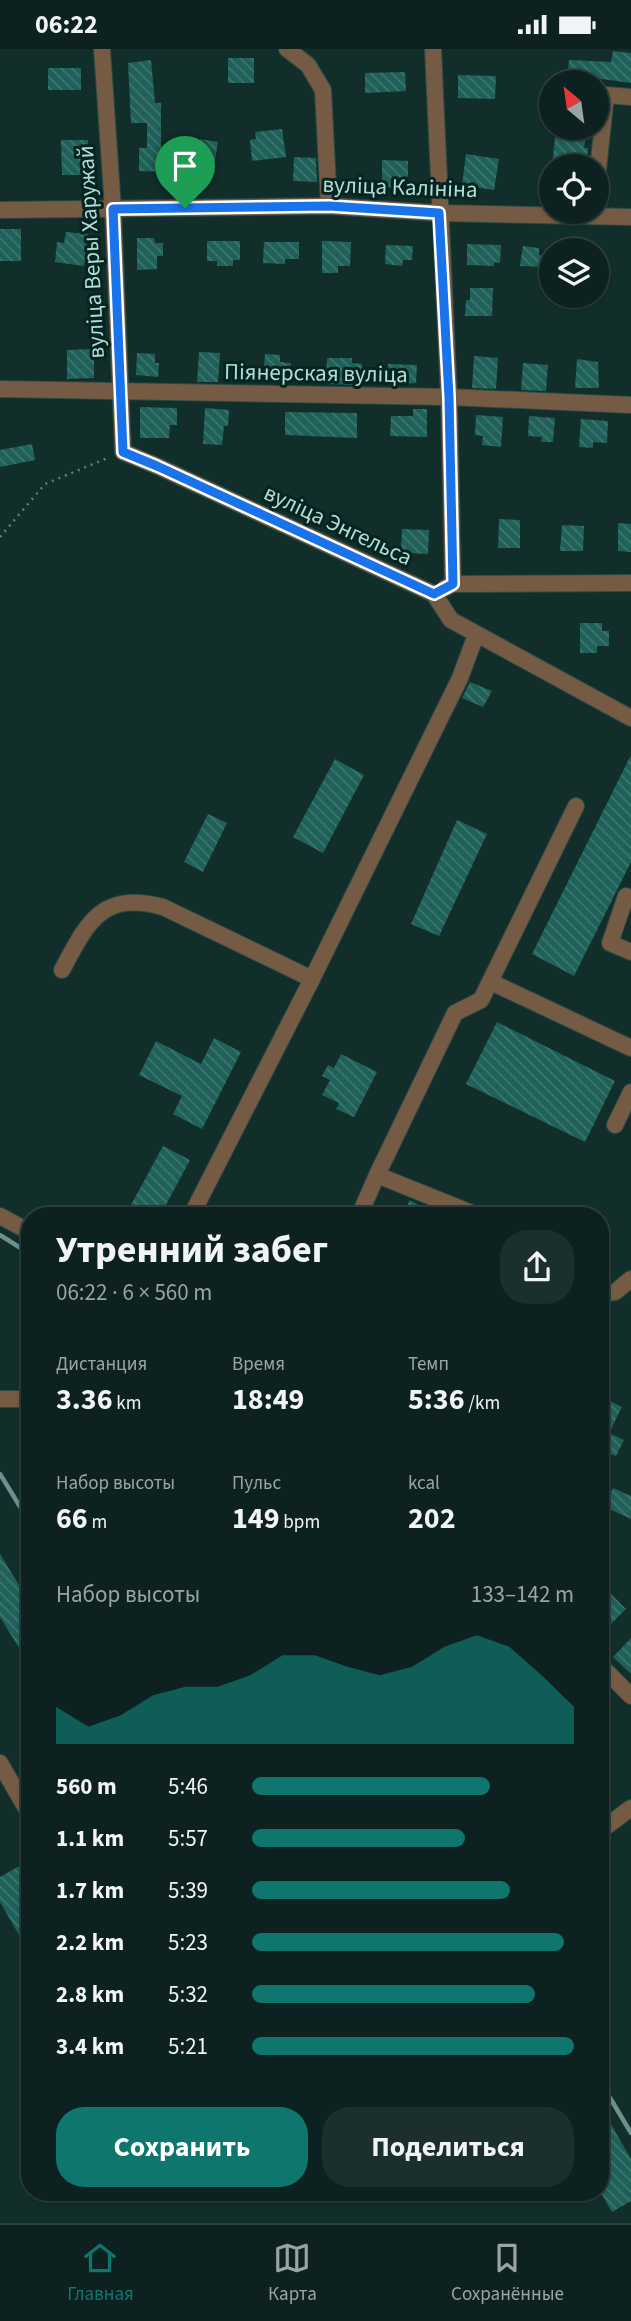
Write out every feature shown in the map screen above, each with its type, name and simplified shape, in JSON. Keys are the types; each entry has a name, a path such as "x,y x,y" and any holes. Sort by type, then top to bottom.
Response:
{"street":[{"name":"вуліца Веры Харужай","path":"102,49 113,209 123,452"},
{"path":"287,49 307,65 323,90 329,206"},
{"path":"433,49 449,397 453,584"},
{"path":"600,154 606,96 631,97"},
{"name":"вуліца Калініна","path":"0,210 329,206 439,213 539,213"},
{"name":"вуліца Калініна","path":"609,215 631,217"},
{"name":"Піянерская вуліца","path":"0,389 449,397 631,405"},
{"name":"вуліца Энгельса","path":"123,452 434,594 451,620 631,718"},
{"path":"434,594 453,584 631,583"},
{"path":"196,1207 312,979 460,678 476,635"},
{"path":"363,1207 455,1013 481,1000 576,806"},
{"path":"625,896 610,943 631,951"},
{"path":"62,970 85,927 100,911 146,902 163,907 312,979"},
{"path":"491,982 631,1048"},
{"path":"615,1125 631,1092"},
{"path":"377,1175 457,1207"},
{"path":"0,1216 21,1227"},
{"path":"609,1293 615,1292 631,1279"},
{"path":"0,1399 21,1399"},
{"path":"609,1674 631,1696"},
{"path":"0,1763 21,1799"},
{"path":"609,1824 631,1808"}],"path":[{"path":"1,538 45,484 123,452"}],"building":[{"path":"613,51 631,53 631,83 609,80 609,70 568,70 569,60 611,62"},
{"path":"228,58 254,58 254,83 228,83"},
{"path":"151,60 155,103 161,103 161,148 172,148 172,172 139,171 139,148 147,148 147,123 131,123 128,63"},
{"path":"48,68 81,68 81,90 48,90"},
{"path":"405,72 406,91 365,93 365,73"},
{"path":"458,75 496,76 495,99 458,98"},
{"path":"282,129 286,157 252,161 250,140 256,139 255,132"},
{"path":"200,139 218,142 214,166 196,164"},
{"path":"61,140 88,140 88,175 62,175"},
{"path":"555,140 585,140 584,148 588,148 587,154 553,154"},
{"path":"466,154 499,159 494,190 462,185"},
{"path":"294,157 316,158 317,182 293,181"},
{"path":"382,160 408,161 408,177 403,176 403,188 382,187"},
{"path":"0,229 21,229 21,261 0,261"},
{"path":"66,232 88,234 84,266 55,262 57,242 64,243"},
{"path":"137,238 154,238 155,243 163,243 163,256 157,256 157,269 137,270"},
{"path":"207,241 240,241 240,260 233,260 233,266 217,266 217,261 207,261"},
{"path":"322,241 351,242 350,266 338,266 338,273 322,273"},
{"path":"264,242 299,242 299,259 285,259 285,264 263,263"},
{"path":"467,244 501,245 500,263 494,262 494,266 467,265"},
{"path":"386,245 413,246 412,260 403,260 402,266 385,264"},
{"path":"523,246 539,248 539,267 520,266"},
{"path":"470,288 493,288 492,316 465,316 466,300 470,300"},
{"path":"94,349 94,378 67,379 67,350"},
{"path":"199,352 220,353 218,382 197,382"},
{"path":"137,353 155,354 155,363 159,363 158,377 136,375"},
{"path":"265,354 280,355 280,362 291,363 290,383 263,381"},
{"path":"474,356 498,358 496,389 472,388"},
{"path":"327,358 352,358 352,363 362,364 362,385 326,384"},
{"path":"577,359 598,362 599,388 575,388"},
{"path":"523,363 548,365 546,391 521,390"},
{"path":"388,364 417,365 416,383 388,385"},
{"path":"140,407 177,408 177,425 170,425 169,438 140,438"},
{"path":"205,408 229,410 228,426 224,426 222,445 203,444"},
{"path":"413,409 427,409 427,437 390,436 391,416 413,416"},
{"path":"285,412 357,413 357,438 285,435"},
{"path":"476,415 503,417 501,447 482,445 483,436 475,435"},
{"path":"529,416 555,418 553,442 541,442 542,437 528,436"},
{"path":"581,419 608,421 607,443 593,442 593,448 579,447"},
{"path":"32,444 35,460 0,467 0,450"},
{"path":"499,519 520,520 520,548 498,548"},
{"path":"618,523 631,524 631,552 618,551"},
{"path":"562,525 584,526 583,551 560,551"},
{"path":"402,529 429,530 428,554 401,553"},
{"path":"580,623 602,623 602,631 609,631 609,646 597,646 597,653 580,653"},
{"path":"470,682 492,691 483,707 462,698"},
{"path":"631,755 631,862 574,976 532,954"},
{"path":"335,759 364,775 323,853 293,837"},
{"path":"208,814 227,823 203,872 184,862"},
{"path":"457,820 487,834 439,936 411,924"},
{"path":"497,1022 615,1081 585,1142 466,1084"},
{"path":"214,1038 241,1052 202,1129 173,1114 182,1096 139,1075 156,1041 201,1064"},
{"path":"341,1054 377,1072 354,1117 336,1109 339,1103 322,1095 330,1080 322,1076 328,1065 334,1068"},
{"path":"163,1146 190,1160 165,1207 130,1207"},
{"path":"410,1200 422,1207 406,1207"},
{"path":"609,1400 622,1407 609,1433"},
{"path":"609,1433 624,1440 616,1456 609,1453"},
{"path":"613,1488 631,1496 631,1519 609,1509 609,1498"},
{"path":"0,1554 21,1588 21,1651 0,1617"},
{"path":"609,1592 626,1609 609,1626"},
{"path":"631,1638 631,1674 613,1657"},
{"path":"21,1865 21,1938 0,1902 0,1877"},
{"path":"609,2121 631,2159 631,2201 612,2212 606,2201 609,2201"}],"railway":[{"path":"0,1235 21,1248"},
{"path":"0,1474 21,1508"},
{"path":"609,2096 631,2133"}],"route":[{"path":"329,206 439,213 449,397 453,584 434,594 123,452 113,209 185,208 329,206"}]}
